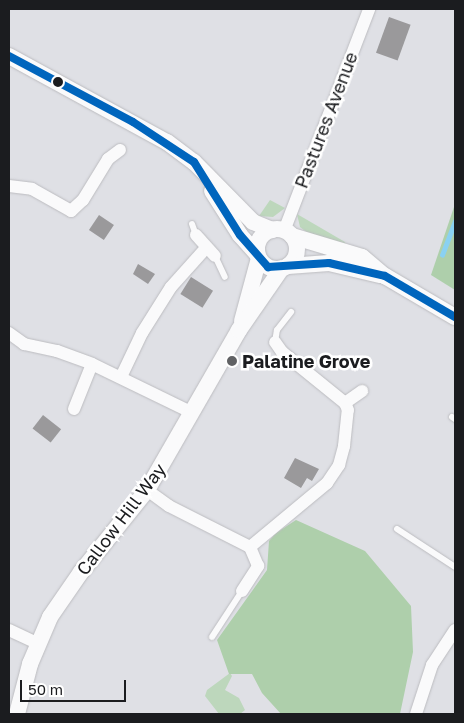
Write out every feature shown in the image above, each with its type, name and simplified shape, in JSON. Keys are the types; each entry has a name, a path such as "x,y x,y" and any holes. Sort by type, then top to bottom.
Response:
{"street":[{"name":"Pastures Avenue","path":"283,232 369,9"},
{"path":"9,56 133,122 194,162 252,222 362,257 385,276 455,317"},
{"path":"9,186 32,188 71,211 83,200 108,159 120,150"},
{"path":"194,162 240,235 268,267 330,264 385,276"},
{"path":"121,377 142,333 171,287 210,252 194,229"},
{"path":"258,256 258,242 283,232"},
{"path":"283,232 296,254 285,267"},
{"name":"Callow Hill Way","path":"239,330 258,256"},
{"name":"Callow Hill Way","path":"17,714 37,643 71,585 147,490 239,330 285,267"},
{"path":"9,333 24,344 58,351 92,364 191,412"},
{"path":"250,547 320,492 334,474 346,438 345,403 282,352 275,342"},
{"path":"74,409 92,364"},
{"path":"345,403 362,391"},
{"path":"147,490 169,506 250,547 258,566 242,591"},
{"path":"9,630 37,643"},
{"path":"416,714 432,665 455,630"}],"lane":[{"path":"210,252 225,277"},
{"path":"275,342 277,330 291,312"},
{"path":"397,529 455,567"},
{"path":"212,637 242,591"}],"green space":[{"path":"270,200 285,208 273,217 259,216"},
{"path":"455,204 455,290 431,275"},
{"path":"297,214 345,242 346,245 309,234 300,227"},
{"path":"296,520 365,551 411,606 413,652 400,714 281,714 262,693 252,674 229,674 217,640 267,570 269,541 276,533"},
{"path":"230,673 232,676 225,690 239,698 245,710 240,714 219,714 205,696 207,690"}],"building":[{"path":"389,17 411,25 398,61 376,53"},
{"path":"99,215 114,225 104,240 89,230"},
{"path":"138,264 155,274 148,284 133,274"},
{"path":"191,277 213,291 202,308 180,294"},
{"path":"43,415 61,429 51,443 33,428"},
{"path":"295,458 319,469 312,481 307,478 301,488 284,478"}],"waterway":[{"path":"442,255 455,221"}],"transit line":[{"path":"9,56 133,122 194,162 240,235 268,267 329,263 385,276 455,317"}],"place":[{"name":"Palatine Grove","path":"232,361"}]}
